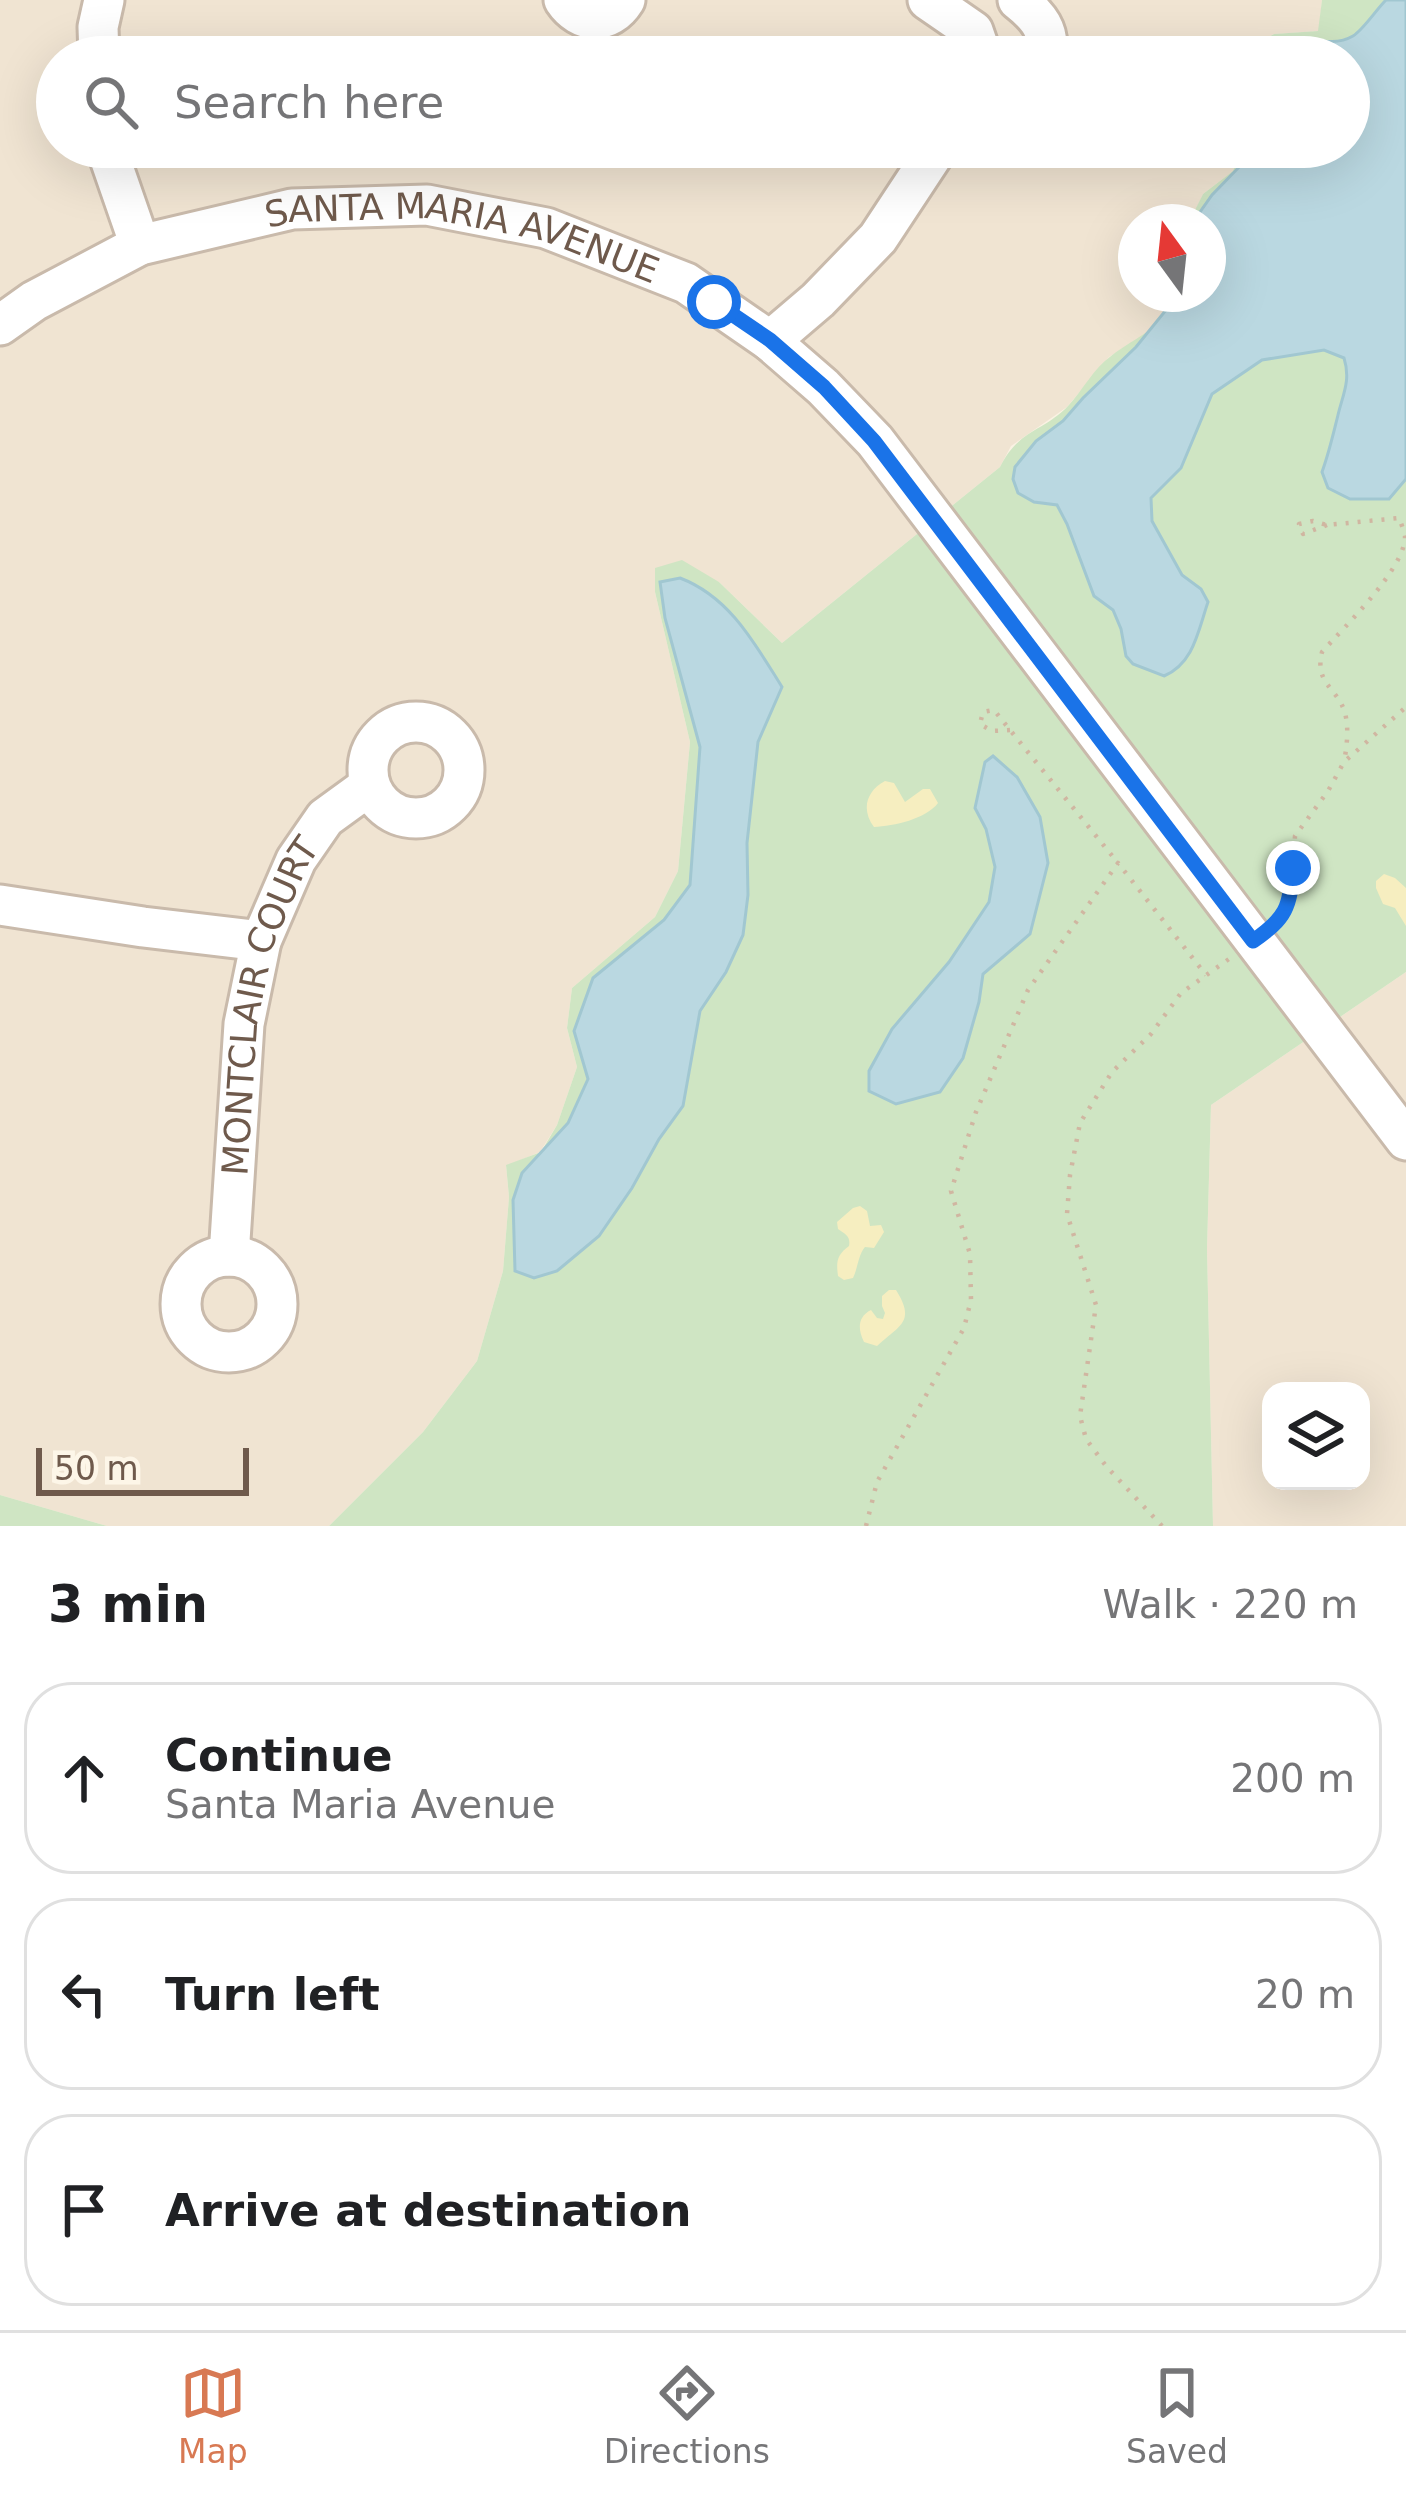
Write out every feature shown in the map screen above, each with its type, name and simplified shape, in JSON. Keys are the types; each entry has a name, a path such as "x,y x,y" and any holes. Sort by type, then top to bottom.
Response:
{"street":[{"path":"98,36 104,0"},
{"path":"564,0 584,18 602,20 625,0"},
{"path":"1018,0 1039,16 1045,36"},
{"path":"954,5 975,36"},
{"path":"113,168 140,245"},
{"path":"770,340 818,301 878,238 924,168"},
{"name":"SANTA MARIA AVENUE","path":"0,325 34,301 140,245 292,208 427,205 546,229 686,283 770,340 824,387 874,441 1406,1140"},
{"name":"MONTCLAIR COURT","path":"229,1256 244,1024 261,941 296,860 325,818 369,786"},
{"path":"0,904 261,941"}],"path":[{"path":"1162,1526 1086,1439 1080,1416 1096,1305 1066,1214 1070,1175 1081,1123 1112,1072 1151,1034 1180,993 1275,926 1291,900 1295,836 1328,791 1344,762 1347,745 1345,710 1321,676 1322,652 1386,580 1406,535 1403,518 1327,525"},
{"path":"1344,762 1406,706"},
{"path":"1010,730 992,731 980,724 983,712 994,710 1207,976"},
{"path":"866,1526 878,1482 964,1328 971,1300 970,1254 951,1191 976,1112 1028,990 1118,863"}],"shaded area":[{"path":"0,0 1322,0 1319,31 1271,36 36,36 36,168 1234,168 1203,194 1198,204 1118,204 1118,312 1169,312 1143,336 1109,357 1067,407 1011,446 1000,467 782,643 719,582 655,568 655,592 690,742 678,871 655,917 572,988 567,1028 577,1067 557,1125 540,1152 506,1166 509,1197 503,1271 477,1361 423,1432 329,1526 107,1526 0,1495"},
{"path":"1406,972 1406,1526 1213,1526 1207,1249 1211,1105"}],"green space":[{"path":"1322,0 1406,0 1406,972 1211,1105 1207,1249 1213,1526 329,1526 423,1432 477,1361 503,1271 509,1197 506,1165 541,1152 557,1125 577,1067 567,1028 572,988 655,917 678,871 690,742 655,592 655,568 682,560 719,582 782,643 1000,467 1015,445 1068,406 1105,361 1169,312 1226,312 1226,204 1198,204 1203,194 1234,168 1370,168 1370,36 1271,36 1318,31"},
{"path":"0,1495 107,1526 0,1526"}],"sand":[{"path":"885,781 894,783 905,802 930,789 938,803 918,817 874,827 867,801"},
{"path":"1384,874 1406,888 1406,926 1395,908 1383,904 1376,888"},
{"path":"860,1206 867,1211 870,1226 881,1225 884,1232 874,1248 865,1247 853,1278 844,1280 838,1276 837,1262 849,1240 837,1222"},
{"path":"896,1290 902,1301 903,1322 877,1346 864,1342 861,1320 871,1310 883,1319 882,1296"}],"water":[{"path":"1386,0 1406,0 1406,479 1389,499 1350,499 1328,488 1322,472 1346,387 1344,358 1324,350 1262,360 1212,394 1181,468 1151,498 1152,521 1182,575 1201,589 1208,602 1188,655 1164,676 1133,664 1126,656 1113,610 1094,596 1057,505 1034,502 1018,493 1015,467 1036,441 1063,421 1136,347 1164,312 1226,312 1226,204 1206,204 1238,168 1370,168 1370,36 1353,36"},
{"path":"680,578 727,610 782,687 758,742 743,935 700,1011 683,1106 599,1236 557,1271 534,1278 515,1271 513,1200 522,1173 568,1123 588,1079 574,1031 593,978 664,920 690,885 700,747 665,618 660,582"},
{"path":"993,756 1017,777 1040,817 1048,863 1030,934 983,974 963,1058 940,1092 896,1104 869,1091 869,1071 892,1029 949,962 989,902 995,867 986,829 975,808 985,762"}],"route":[{"path":"714,302 770,340 824,387 874,441 1253,941 1275,926 1291,900 1293,868"}]}
